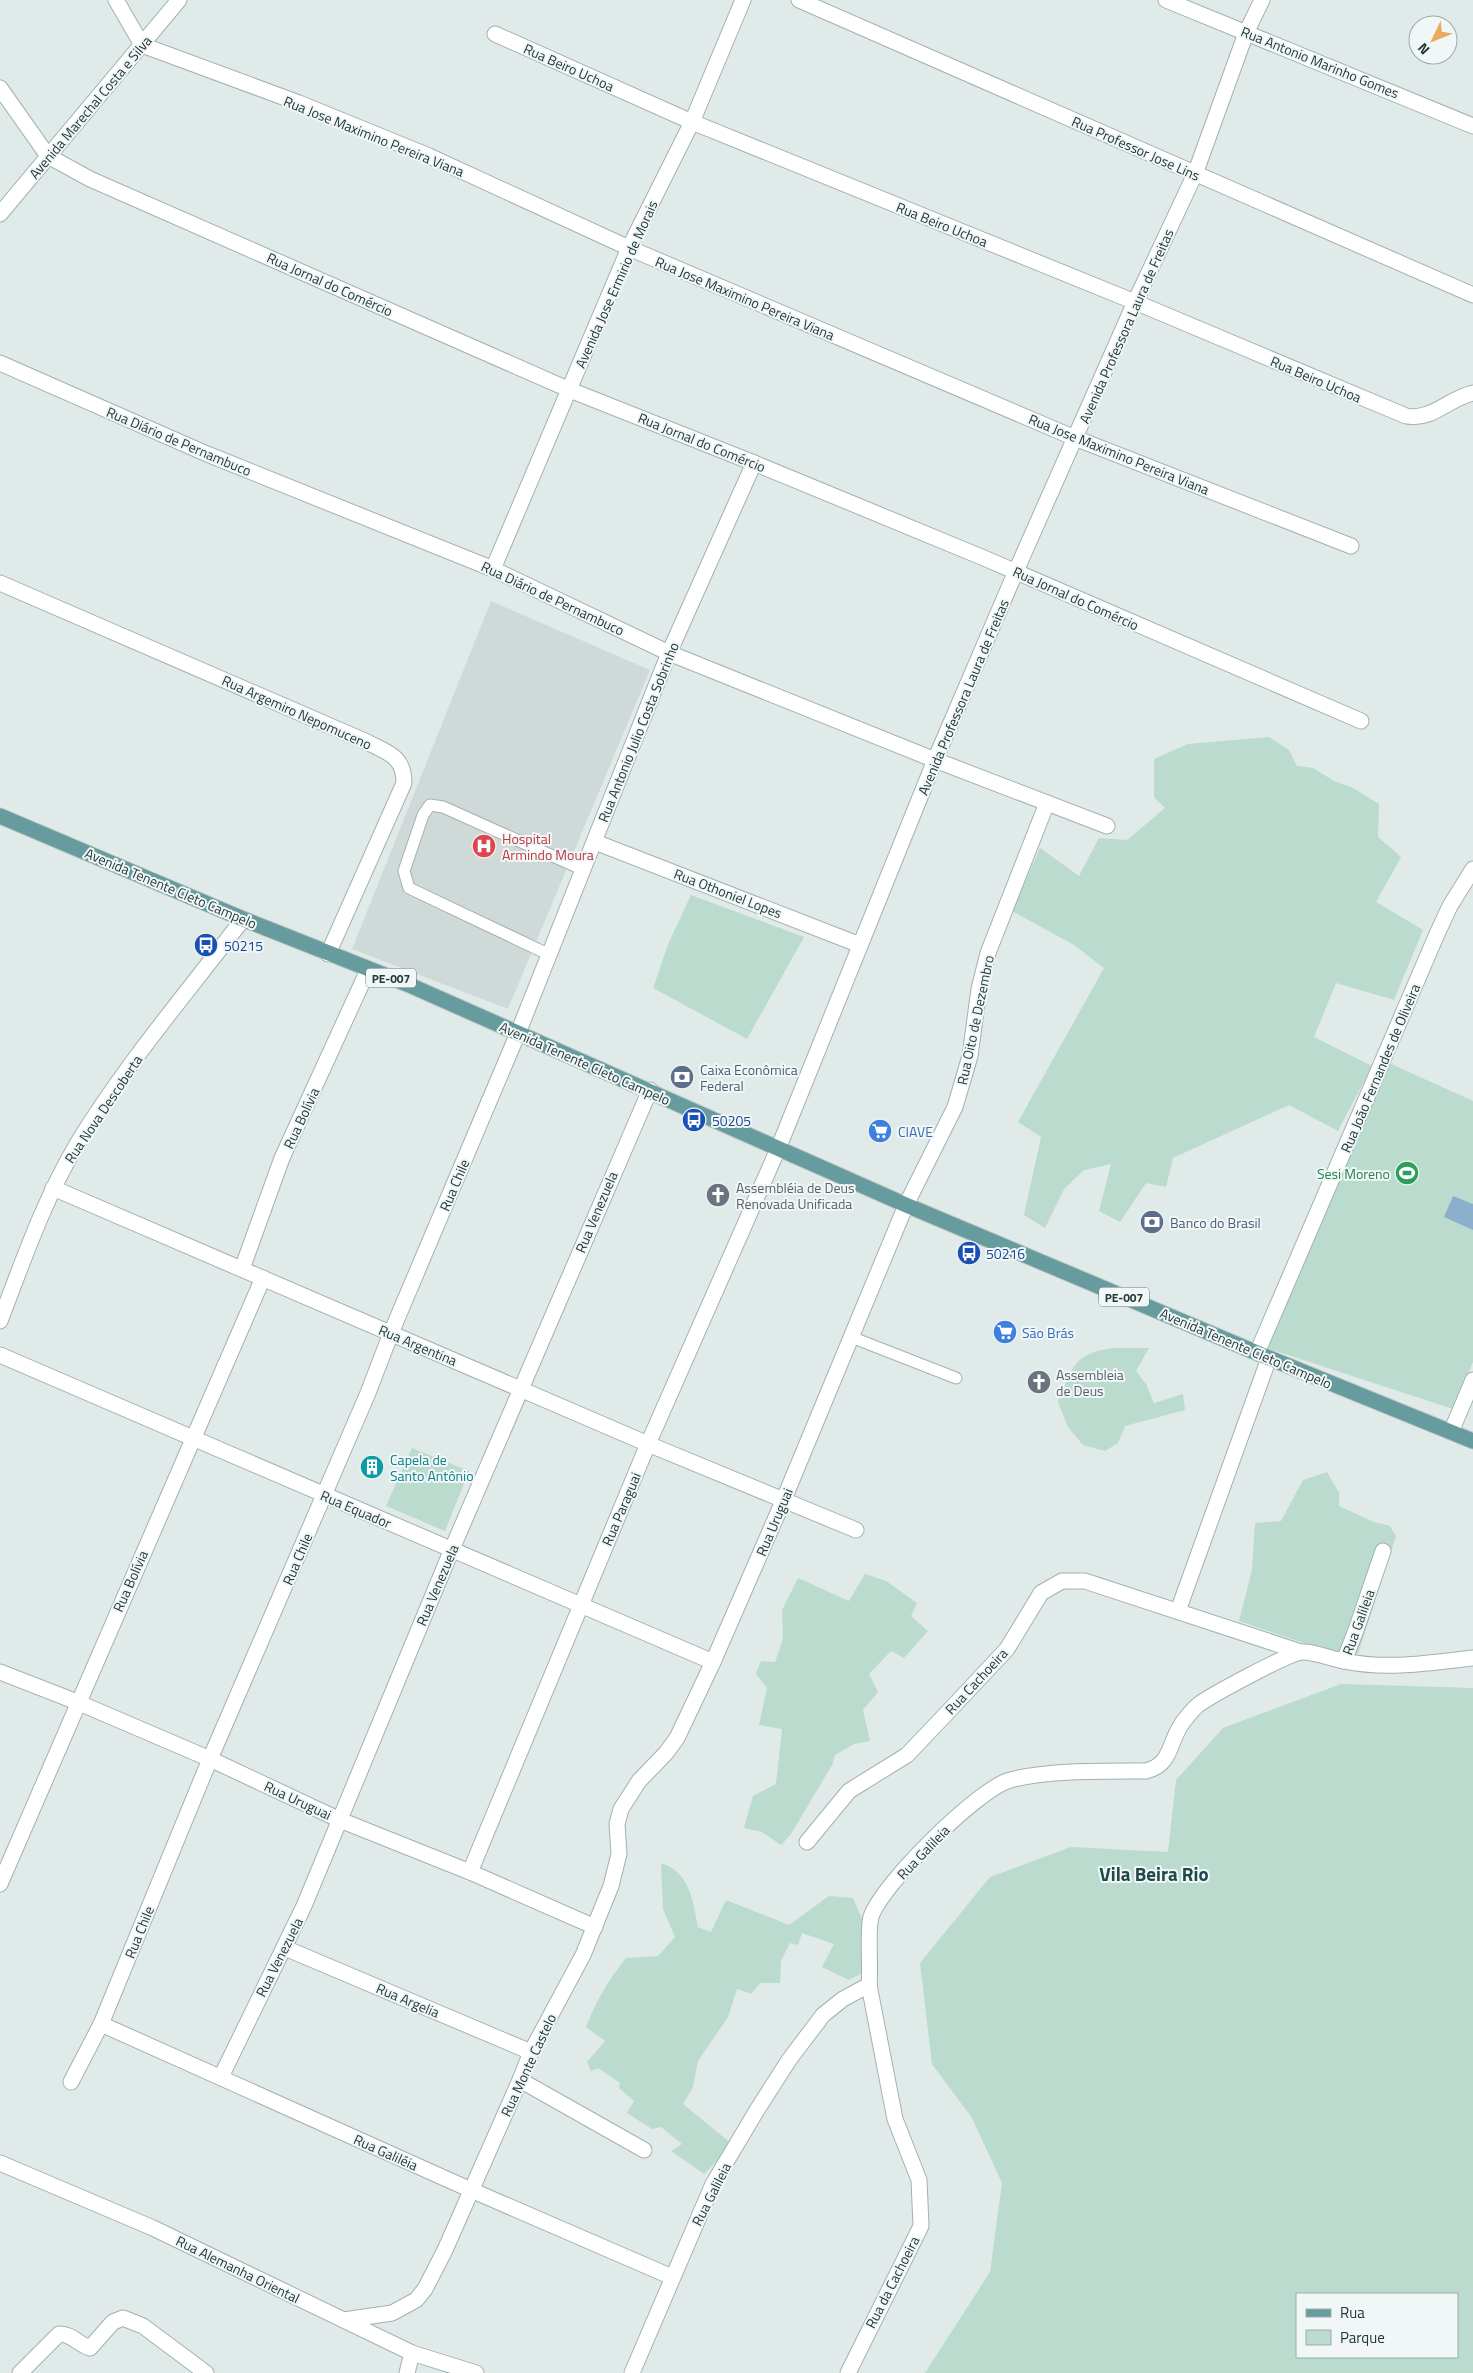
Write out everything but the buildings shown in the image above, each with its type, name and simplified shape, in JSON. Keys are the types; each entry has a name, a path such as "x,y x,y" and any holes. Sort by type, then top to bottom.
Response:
{"main road":[{"name":"Avenida Tenente Cleto Campelo","path":"0,816 328,954 407,984 906,1205 1263,1356 1473,1441"}],"street":[{"path":"116,0 142,45"},
{"name":"Avenida Marechal Costa e Silva","path":"0,214 179,0"},
{"name":"Avenida Jose Ermirio de Morais","path":"493,568 629,248 692,122 743,0"},
{"name":"Rua Professor Jose Lins","path":"799,0 1473,295"},
{"name":"Rua Antonio Marinho Gomes","path":"1166,0 1473,126"},
{"name":"Avenida Professora Laura de Freitas","path":"778,1149 935,760 1135,302 1195,174 1246,32 1262,0"},
{"name":"Rua Beiro Uchoa","path":"495,34 692,122 1135,302 1390,410 1416,418 1427,416 1458,396 1473,393"},
{"name":"Rua Jose Maximino Pereira Viana","path":"142,45 299,103 429,156 629,248 1075,438 1351,546"},
{"path":"0,88 48,156"},
{"name":"Rua Jornal do Comércio","path":"48,156 90,179 570,390 754,463 1016,571 1360,721"},
{"name":"Rua Diário de Pernambuco","path":"0,363 208,454 493,568 669,652 935,760 1108,826"},
{"name":"Rua Antonio Julio Costa Sobrinho","path":"518,1033 669,652 754,463"},
{"name":"Rua Argemiro Nepomuceno","path":"0,583 367,742 400,762 404,770 404,783 328,954"},
{"name":"Rua Oito de Dezembro","path":"906,1205 955,1107 970,1056 978,989 988,953 1046,803"},
{"name":"Rua Othoniel Lopes","path":"595,842 860,945"},
{"name":"Rua João Fernandes de Oliveira","path":"1178,1611 1263,1356 1437,934 1450,906 1473,869"},
{"name":"Rua Nova Descoberta","path":"0,1321 26,1250 53,1188 78,1144 121,1079 244,919"},
{"name":"Rua Bolívia","path":"242,1269 282,1158 368,970"},
{"name":"Rua Chile","path":"70,2082 101,2024 210,1759 368,1393 391,1333 518,1033"},
{"name":"Rua Venezuela","path":"221,2077 255,2004 285,1948 452,1550 650,1090"},
{"name":"Rua Paraguai","path":"470,1872 648,1444 778,1149"},
{"name":"Rua Argentina","path":"53,1188 521,1390 856,1530"},
{"name":"Rua Uruguai","path":"617,1824 621,1809 639,1781 672,1746 713,1662 784,1499 906,1205"},
{"name":"Rua Bolívia","path":"0,1884 77,1702 263,1278"},
{"name":"Rua Equador","path":"0,1356 713,1662"},
{"path":"1452,1432 1473,1380"},
{"name":"Rua Galileia","path":"632,2373 713,2184 789,2060 812,2027 827,2011 843,1999 869,1985 871,1968 870,1919 874,1909 886,1892 928,1844 984,1795 1003,1782 1028,1776 1146,1771 1157,1768 1168,1755 1174,1736 1182,1724 1196,1707 1214,1693 1301,1652 1344,1661 1383,1551"},
{"name":"Rua Cachoeira","path":"807,1842 849,1791 907,1755 1007,1649 1041,1593 1062,1581 1085,1581 1301,1652"},
{"path":"1344,1661 1364,1666 1394,1666 1473,1658"},
{"name":"Rua Uruguai","path":"0,1672 77,1702 210,1759 340,1820 470,1872 595,1928"},
{"name":"Rua Monte Castelo","path":"344,2320 392,2313 416,2300 424,2289 445,2250 531,2052 583,1955 595,1928 616,1871 619,1854 617,1824"},
{"name":"Rua Argelia","path":"285,1948 531,2052"},
{"name":"Rua da Cachoeira","path":"848,2373 921,2226 919,2180 895,2119 869,1985"},
{"name":"Rua Galiléia","path":"101,2024 471,2190 672,2277"},
{"path":"520,2080 644,2150"},
{"name":"Rua Alemanha Oriental","path":"0,2162 153,2228 412,2353 476,2373"},
{"path":"20,2373 59,2334 66,2334 83,2346 90,2348 113,2322 123,2318 143,2326 206,2373"},
{"path":"407,2373 412,2353"}],"lane":[{"path":"550,955 408,888 404,871 423,815 430,805 443,807 584,870"},
{"path":"851,1338 956,1378"}],"shaded area":[{"name":"Hospital Armindo Moura","path":"491,601 650,670 508,1009 352,949"}],"green space":[{"path":"1269,737 1289,750 1297,766 1313,768 1334,781 1353,788 1379,804 1378,837 1401,857 1376,902 1423,930 1394,1000 1336,983 1314,1037 1372,1066 1338,1131 1289,1105 1173,1158 1166,1187 1146,1183 1120,1222 1099,1211 1111,1164 1084,1170 1064,1189 1045,1228 1024,1215 1041,1137 1018,1122 1104,968 1074,945 1012,911 1040,848 1079,876 1099,838 1127,840 1165,808 1154,797 1154,759 1188,744"},
{"path":"691,895 804,937 747,1039 653,988 669,942"},
{"name":"Sesi Moreno","path":"1389,1063 1473,1101 1473,1362 1453,1409 1264,1347"},
{"path":"1112,1348 1149,1348 1136,1371 1146,1384 1154,1403 1183,1394 1185,1410 1125,1426 1118,1443 1105,1451 1083,1445 1068,1427 1058,1402 1071,1372 1081,1359 1089,1354"},
{"path":"412,1448 469,1471 445,1531 386,1506"},
{"path":"1327,1472 1339,1493 1339,1506 1374,1522 1390,1526 1396,1536 1358,1654 1321,1649 1239,1621 1252,1570 1255,1523 1281,1521 1303,1480"},
{"path":"865,1574 886,1581 917,1603 911,1616 928,1631 904,1658 891,1651 869,1674 878,1692 863,1710 870,1741 854,1744 835,1755 832,1765 791,1834 781,1845 762,1832 744,1828 753,1796 776,1784 782,1729 759,1725 767,1688 756,1674 761,1661 775,1662 783,1639 782,1610 798,1578 849,1601"},
{"path":"1341,1684 1473,1688 1473,2373 925,2373 990,2272 1002,2183 972,2118 932,2064 920,1963 990,1877 1071,1847 1168,1852 1176,1780 1223,1728"},
{"path":"661,1863 671,1867 684,1880 692,1898 698,1927 711,1932 726,1900 789,1925 829,1896 853,1898 863,1921 866,1971 849,1980 822,1967 834,1944 802,1933 798,1945 790,1943 781,1961 780,1983 760,1983 751,1994 737,1989 728,2017 698,2061 693,2087 683,2104 733,2145 704,2174 671,2151 682,2144 661,2127 652,2129 627,2113 634,2101 619,2088 620,2083 598,2068 591,2071 587,2062 605,2041 586,2027 603,1991 614,1975 626,1958 658,1956 675,1937 663,1909"}],"water":[{"path":"1453,1196 1473,1204 1473,1230 1444,1217"}],"place":[{"name":"Hospital Armindo Moura","path":"484,846"},
{"name":"50215","path":"206,945"},
{"name":"Caixa Econômica Federal","path":"682,1077"},
{"name":"50205","path":"694,1120"},
{"name":"CIAVE","path":"880,1131"},
{"name":"Sesi Moreno","path":"1407,1173"},
{"name":"Assembléia de Deus Renovada Unificada","path":"718,1195"},
{"name":"Banco do Brasil","path":"1152,1222"},
{"name":"50216","path":"969,1253"},
{"name":"São Brás","path":"1005,1332"},
{"name":"Assembleia de Deus","path":"1039,1382"},
{"name":"Capela de Santo Antônio","path":"372,1467"}],"district":[{"name":"Vila Beira Rio","path":"1154,1873"}]}
